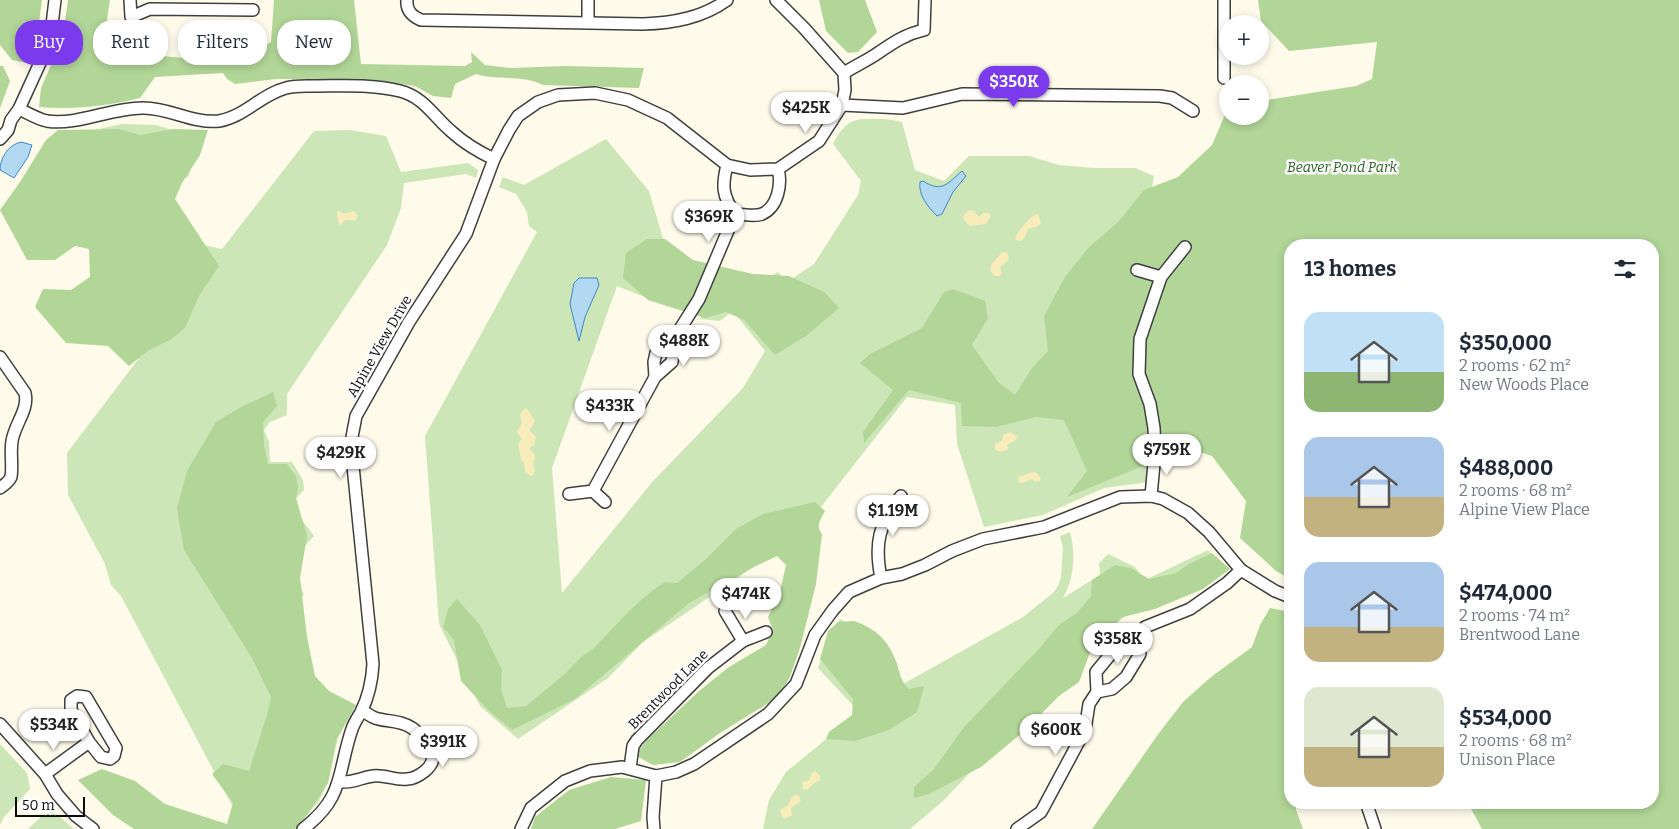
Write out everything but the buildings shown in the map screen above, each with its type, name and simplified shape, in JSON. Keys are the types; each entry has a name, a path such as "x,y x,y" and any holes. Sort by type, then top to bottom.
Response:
{"street":[{"path":"0,139 8,130 5,122 19,109 50,41 55,0"},
{"path":"130,0 131,17 150,9 205,5 252,10"},
{"path":"406,0 406,6 412,16 421,20 651,24 680,21 720,6 727,0"},
{"path":"588,0 588,22"},
{"path":"735,214 762,214 773,206 778,194 780,177 778,169 820,141 842,106 845,90 844,73 776,0"},
{"path":"844,73 877,54 896,40 908,34 924,30 925,0"},
{"path":"1224,0 1224,75"},
{"path":"19,109 43,119 75,120 98,114 157,108 200,120 218,121 235,117 259,101 286,88 334,86 386,88 402,91 417,98 452,132 482,154 494,159"},
{"name":"Alpine View Drive","path":"303,829 313,822 328,805 339,782 352,728 372,686 374,664 352,456 352,437 356,416 409,322 466,234 494,159 518,116 538,102 558,95 595,93 628,100 667,118 727,165 750,170 778,169"},
{"path":"842,106 903,108 962,94 1160,96 1172,98 1192,111"},
{"path":"727,165 723,182 724,196 735,214"},
{"path":"655,377 654,362 656,353 675,337 699,299 735,214"},
{"path":"1151,496 1155,453 1154,428 1150,404 1139,374 1142,331 1161,277 1185,247"},
{"path":"1137,270 1161,277"},
{"path":"593,491 655,377 672,362 675,337"},
{"path":"0,357 24,392 26,399 26,407 17,423 12,442 11,476 8,482 0,488"},
{"path":"569,494 593,491 605,502"},
{"path":"882,578 877,556 878,538 890,511 901,496"},
{"path":"522,829 531,808 566,781 590,771 622,767 656,776 676,772 694,764 768,714 796,684 815,635 849,592 882,578 902,574 925,565 952,550 983,539 1044,527 1120,497 1151,496 1163,499 1188,513 1209,532 1241,570 1275,591 1284,594"},
{"path":"1016,829 1041,812 1085,730 1088,704 1097,692 1096,672 1119,644 1137,637 1145,627 1190,609 1227,583 1241,570"},
{"path":"725,612 743,641"},
{"name":"Brentwood Lane","path":"630,768 633,746 637,740 694,680 743,641 766,632"},
{"path":"1097,692 1112,689 1126,677 1140,654 1137,637"},
{"path":"77,696 86,697 116,748 114,756 110,758 101,757 89,742 71,710 71,700 77,696"},
{"path":"339,782 352,782 382,775 407,780 419,776 429,768 434,758 433,749 412,728 404,724 375,718 362,710"},
{"path":"0,724 45,774 57,794 76,816 93,829"},
{"path":"45,774 89,742"},
{"path":"654,829 652,817 656,776"},
{"path":"1368,809 1375,829"}],"green space":[{"path":"0,0 42,0 39,20 15,20 15,61 12,60 0,45"},
{"path":"68,0 110,0 107,20 93,20 93,65 168,65 168,57 178,57 178,65 267,65 267,45 271,42 274,0 354,0 361,64 465,66 472,62 471,52 485,65 511,68 565,66 644,68 639,88 543,85 527,80 476,74 455,84 451,98 433,96 415,86 380,81 276,79 235,84 227,79 223,73 155,77 140,98 90,107 39,107 41,88 51,65 83,65 83,20 65,20"},
{"path":"819,0 865,0 877,32 858,52 848,53 826,31"},
{"name":"Beaver Pond Park","path":"1258,0 1679,0 1679,829 1482,829 1471,809 1659,809 1659,239 1284,239 1284,576 1276,571 1240,538 1246,501 1212,456 1187,448 1067,497 1087,471 1064,420 1036,417 996,427 962,426 961,403 909,390 864,443 863,432 893,390 860,363 870,354 922,328 944,292 953,289 985,301 988,318 972,345 998,382 1015,395 1032,368 1048,351 1044,316 1065,277 1088,248 1118,222 1144,190 1178,177 1212,145 1221,125 1269,125 1269,100 1356,86 1372,79 1377,42 1289,51 1269,30 1269,15 1260,15"},
{"path":"0,66 3,66 10,81 0,108"},
{"path":"861,119 886,119 902,122 915,170 944,181 969,156 1029,156 1059,165 1094,168 1135,168 1154,176 1134,286 1150,482 1104,488 1043,515 984,527 957,444 955,405 907,397 817,512 742,575 643,642 608,678 518,739 480,706 439,624 425,436 537,232 529,226 527,212 516,194 499,187 503,177 524,185 606,139 649,191 664,242 667,306 617,286 552,468 562,593 653,481 743,388 765,351 733,311 720,321 700,319 721,271 746,292 778,272 787,282 814,264 858,195 861,181 833,144 844,128 851,122"},
{"path":"122,124 156,125 186,134 193,146 189,176 162,191 199,244 222,249 314,131 350,130 386,136 401,172 468,163 478,170 476,178 466,174 404,183 401,208 387,245 287,394 287,415 270,422 264,430 269,442 270,462 292,462 303,480 304,490 293,502 296,512 314,536 292,560 304,595 297,602 307,675 340,727 329,780 318,803 290,829 243,826 121,596 111,585 105,564 68,495 67,453 190,291 62,137"},
{"path":"119,129 140,135 174,129 208,130 200,155 182,183 175,199 219,266 199,296 185,328 170,340 149,350 129,366 108,346 66,343 35,307 43,289 71,290 90,277 89,249 75,246 55,260 27,260 0,210 46,140 58,130"},
{"path":"647,239 665,239 693,260 753,274 789,276 824,292 839,308 806,336 775,355 744,320 726,312 705,318 648,300 623,278 626,253"},
{"path":"273,392 277,406 263,422 264,445 268,464 287,464 296,476 298,489 296,498 307,536 300,578 307,637 315,676 329,691 356,705 336,741 328,783 308,814 295,829 134,829 113,815 78,780 102,769 135,781 165,804 227,824 233,803 212,774 223,764 249,771 267,715 271,697 252,658 184,550 177,509 187,471 216,422 241,407"},
{"path":"815,502 825,511 819,525 822,534 816,584 800,648 790,677 778,697 720,733 680,762 653,765 635,755 648,739 699,691 729,667 766,645 773,630 768,617 780,592 786,565 777,556 689,603 575,699 512,730 488,710 461,681 454,640 443,627 448,609 457,599 480,625 502,670 501,689 507,708 526,706 565,674 581,657 593,649 631,609 653,590 665,582 677,583 705,560 736,529 763,514"},
{"path":"1070,532 1073,566 1070,583 1063,598 1100,575 1099,563 1108,554 1135,567 1145,580 1208,550 1214,557 1121,619 1069,669 943,801 910,829 763,829 769,800 786,772 859,712 818,668 827,642 840,619 883,639 903,684 1023,617 1054,592 1061,577 1063,548 1060,536"},
{"path":"1212,553 1230,569 1203,589 1155,609 1123,617 1094,642 1079,682 1059,696 1022,733 981,767 929,794 914,798 914,787 934,769 964,727 1037,651 1059,625 1078,612 1091,596 1092,580 1115,565 1131,568 1149,579 1176,573 1189,564"},
{"path":"1270,608 1284,611 1284,809 1296,809 1303,829 1092,829 1183,702 1211,677 1252,647 1260,625"},
{"path":"854,621 875,631 885,641 896,661 902,680 909,689 924,686 917,712 889,730 855,741 826,739 829,732 852,715 853,699 820,659 828,631 838,622"},
{"path":"0,744 27,773 30,789 4,817 0,825"},
{"path":"611,777 646,780 641,821 615,829 531,829 535,817 569,790"},
{"path":"54,812 74,829 28,829 44,814"}],"sand":[{"path":"969,210 974,211 979,217 983,213 989,213 991,216 986,224 970,226 963,216"},
{"path":"337,211 343,214 354,211 358,216 355,221 346,220 339,226"},
{"path":"1038,214 1041,223 1028,229 1024,239 1020,241 1015,240 1024,224"},
{"path":"1002,252 1008,253 1009,260 1000,267 1002,274 994,276 990,270 991,265"},
{"path":"527,408 535,421 530,430 536,437 534,445 529,448 535,455 533,462 535,471 531,476 525,472 518,443 522,439 517,432 522,423 520,414"},
{"path":"1010,432 1017,436 1016,440 1007,445 1008,449 1006,450 995,450 995,444 1002,441 1003,435"},
{"path":"1033,472 1037,473 1041,479 1040,481 1035,482 1032,479 1023,483 1019,482 1018,477"},
{"path":"815,771 820,776 820,780 807,790 803,789 802,782 809,780"},
{"path":"796,794 801,801 791,808 792,815 785,819 782,817 780,810 788,805"}],"water":[{"path":"21,142 32,145 28,157 14,178 0,170 0,165 9,149"},
{"path":"962,171 966,176 953,192 942,214 937,216 922,196 920,182 923,181 940,187"},
{"path":"579,278 597,278 599,285 585,317 579,341 570,304 574,283"}]}
